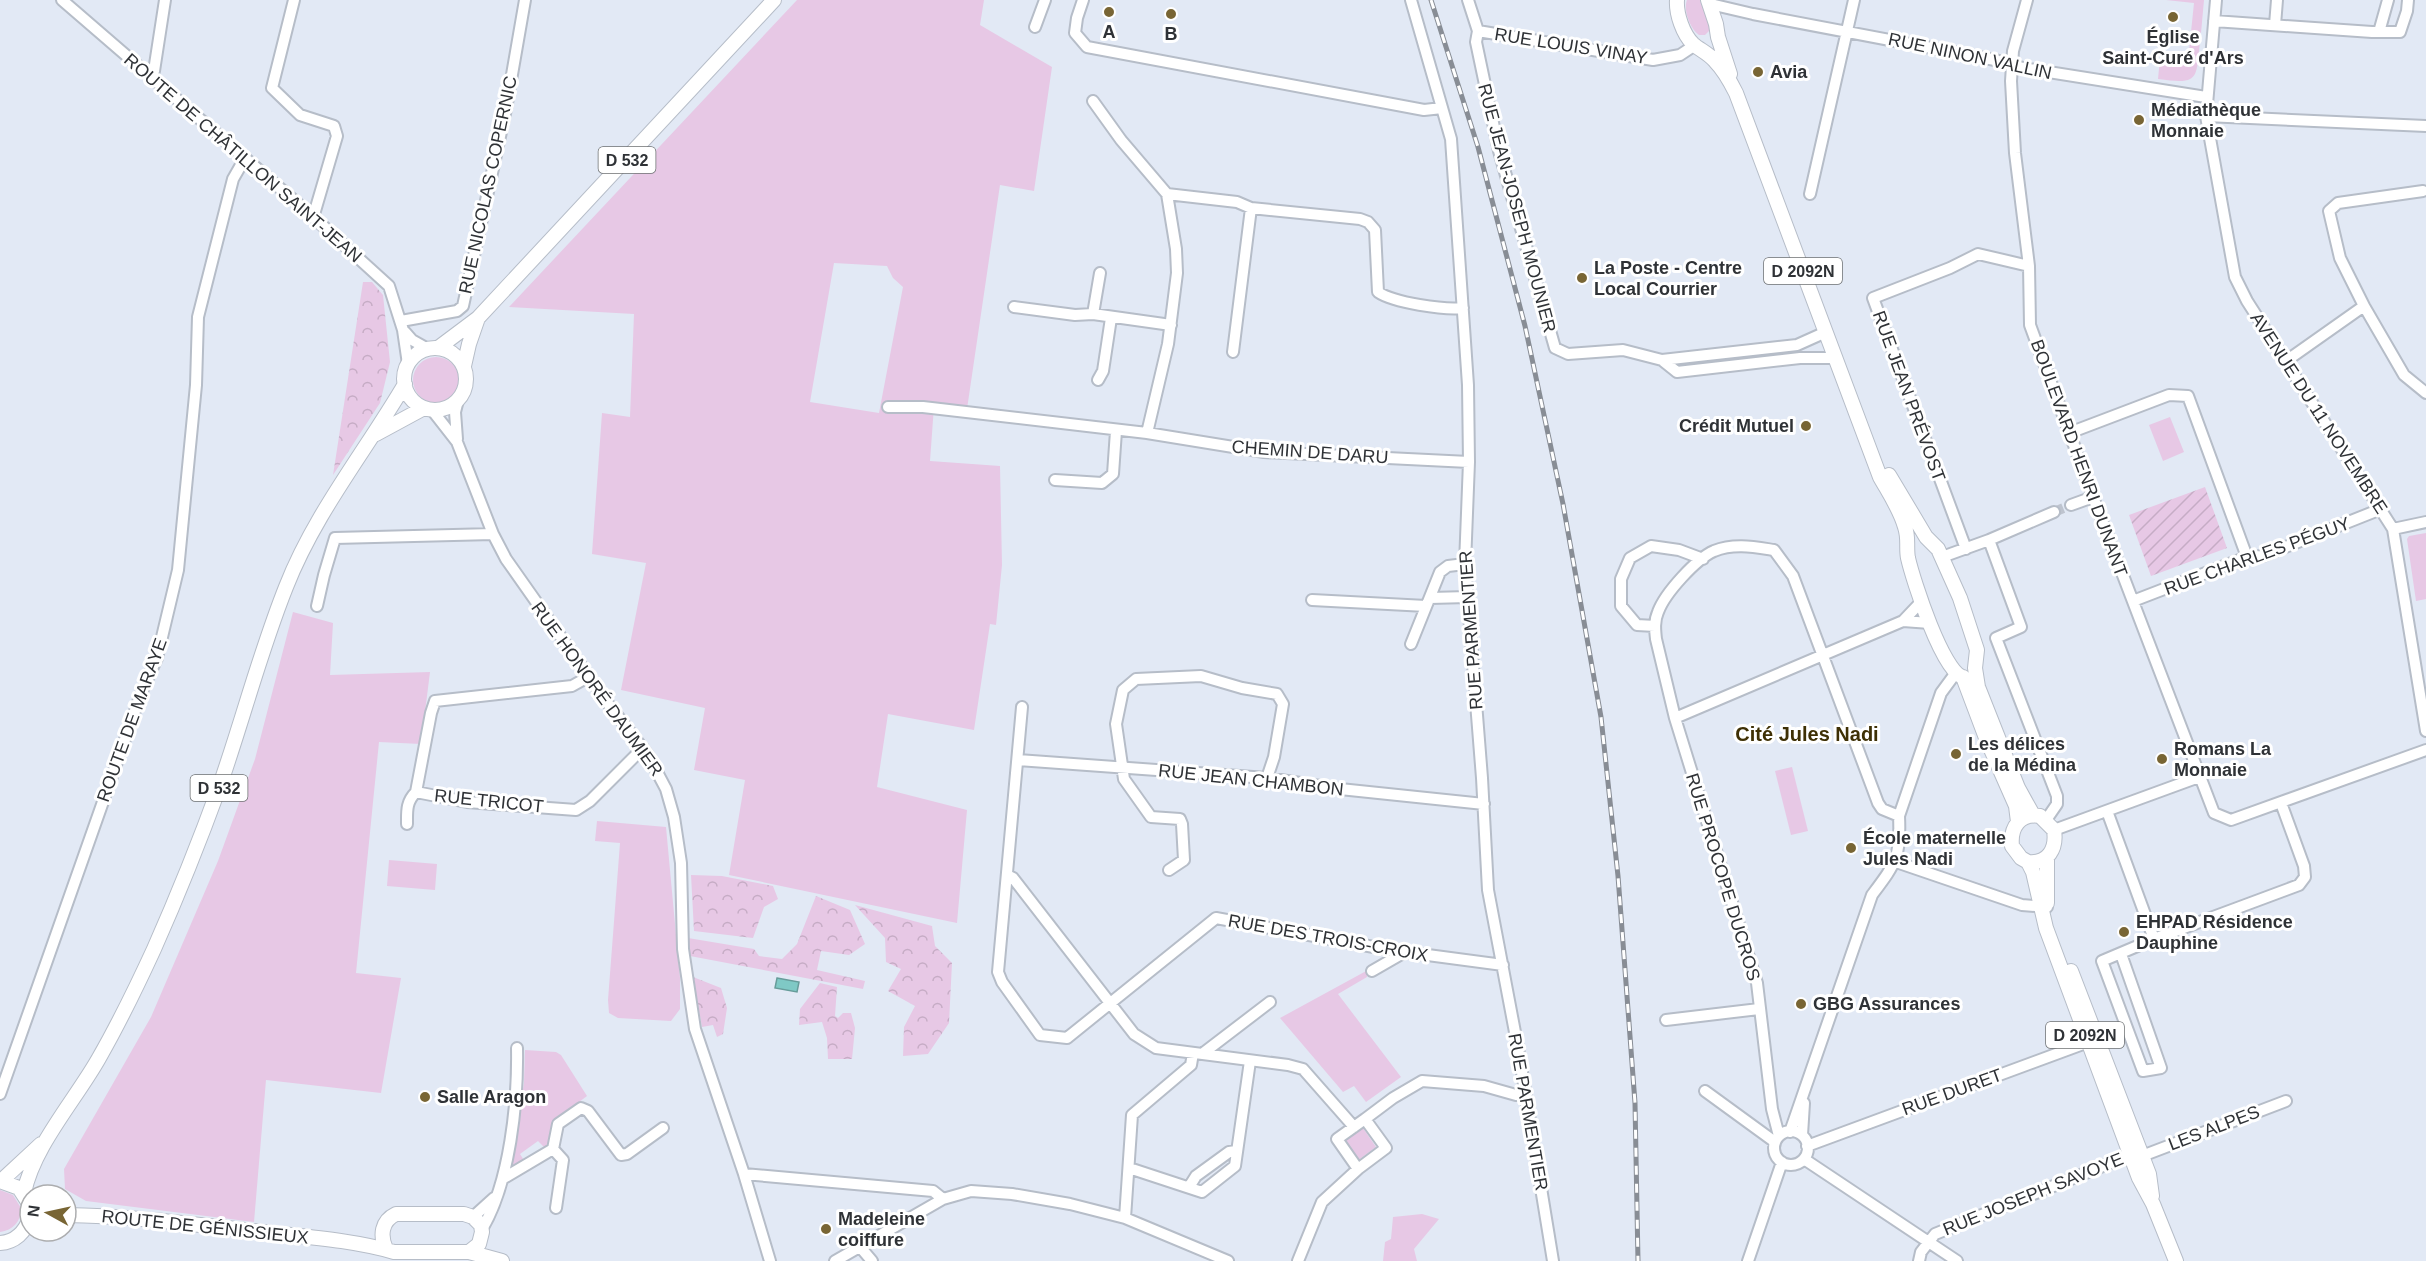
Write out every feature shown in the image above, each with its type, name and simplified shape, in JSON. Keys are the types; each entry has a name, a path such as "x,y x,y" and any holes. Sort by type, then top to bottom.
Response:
{"main road":[{"name":"D 532","path":"433,349 478,318 774,0"},
{"path":"1677,0 1681,23 1687,37 1699,47 1711,46 1717,30 1709,2"},
{"name":"D 2092N","path":"1717,30 1736,93 1880,477 1901,514 1909,546"},
{"name":"D 2092N","path":"1699,47 1722,69 1736,93"},
{"name":"D 532","path":"464,366 478,318"},
{"path":"433,349 448,351 457,357 464,366 466,385 458,400 451,406 428,409 411,398 405,384 408,364 420,352 433,349"},
{"name":"D 532","path":"26,1183 49,1137 98,1059 162,929 189,868 220,784 286,586 303,549 339,484 375,435 405,384"},
{"name":"D 532","path":"375,435 428,409"},
{"name":"D 2092N","path":"1870,450 1885,468 1926,537"},
{"path":"1960,675 1977,650 1973,634 1935,544 1926,537 1917,539 1909,546 1907,556 1930,623 1948,665 1960,675 1978,687 2018,788 2044,822 2054,847 2047,858 2028,862 2021,858 2012,846 2013,830 2023,817 2044,822"},
{"path":"1960,675 2016,806 2018,822"},
{"name":"D 2092N","path":"2044,907 2047,858"},
{"name":"D 2092N","path":"2028,862 2136,1156 2149,1174 2153,1204 2175,1261"},
{"name":"D 532","path":"0,1181 49,1137"},
{"path":"0,1181 14,1184 18,1189"},
{"name":"ROUTE DE GÉNISSIEUX","path":"343,1242 364,1238 382,1231 390,1217 396,1214 458,1214 479,1228 497,1260"},
{"name":"ROUTE DE GÉNISSIEUX","path":"78,1216 169,1221 343,1242 412,1257 469,1252 497,1260"},
{"path":"469,1252 479,1244 479,1228"},
{"path":"382,1231 392,1254"},
{"path":"2,1244 18,1236"}],"street":[{"name":"ROUTE DE CHÂTILLON SAINT-JEAN","path":"62,0 311,215 389,286 402,325 408,364"},
{"path":"150,76 154,71 165,0"},
{"path":"294,0 272,88 300,115 334,126 337,136 315,212 311,215"},
{"name":"RUE NICOLAS COPERNIC","path":"402,325 457,311 463,306 506,109 525,0"},
{"path":"1035,27 1045,0"},
{"path":"1083,0 1075,33 1083,44 1099,50 1424,110 1443,108"},
{"name":"RUE PARMENTIER","path":"1410,0 1443,108 1450,139 1468,385 1465,564 1484,804 1488,890 1526,1094 1553,1261"},
{"name":"RUE LOUIS VINAY","path":"1468,0 1478,31 1653,60 1680,55 1699,47"},
{"path":"1810,194 1854,0"},
{"name":"BOULEVARD HENRI DUNANT","path":"2027,0 2011,64 2015,153 2028,266 2031,325 2069,433 2214,813 2231,820 2282,803"},
{"name":"AVENUE DU 11 NOVEMBRE","path":"2216,0 2206,117 2235,277 2247,301 2393,529 2426,731"},
{"path":"2275,25 2277,0"},
{"path":"2379,32 2388,0"},
{"path":"2214,21 2400,32 2408,0"},
{"name":"RUE NINON VALLIN","path":"1709,2 1735,10 2011,64 2029,70 2206,97"},
{"path":"1717,30 1727,12 1735,10"},
{"name":"RUE JEAN-JOSEPH MOUNIER","path":"1478,31 1476,42 1498,151 1555,348 1568,354 1623,350 1662,360 1797,345 1826,332"},
{"path":"1093,101 1121,140 1167,194 1176,249 1177,273 1171,325 1147,433"},
{"path":"2206,117 2426,126"},
{"name":"ROUTE DE MARAYE","path":"0,1094 138,702 157,658 178,570 196,385 198,317 233,179 245,158"},
{"path":"2423,191 2338,202 2330,211 2340,258 2364,306 2404,375 2426,393"},
{"path":"1167,194 1237,202 1251,208 1360,219 1368,222 1375,230 1378,292 1409,303 1463,308"},
{"path":"1233,352 1251,208"},
{"name":"RUE JEAN PRÉVOST","path":"1966,549 1873,298 1950,268 1978,254 2028,266"},
{"path":"1093,314 1100,273"},
{"path":"2286,361 2364,306"},
{"path":"1014,307 1076,315 1093,314 1171,325"},
{"path":"1098,380 1103,370 1111,318"},
{"path":"402,325 412,340 433,349"},
{"path":"1797,345 1800,358"},
{"name":"RUE JEAN-JOSEPH MOUNIER","path":"1662,360 1677,372 1800,358 1836,358"},
{"path":"2069,433 2169,395 2188,396 2247,557"},
{"name":"RUE HONORÉ DAUMIER","path":"458,400 456,412 458,442 493,534 517,576 588,677 657,767 666,789 674,817 681,863 683,949 694,1029 744,1174 770,1261"},
{"name":"CHEMIN DE DARU","path":"888,407 923,407 1147,433 1264,452 1468,462"},
{"name":"RUE HONORÉ DAUMIER","path":"428,409 458,442"},
{"path":"1054,480 1102,483 1113,474 1116,431"},
{"path":"2071,505 2093,497"},
{"name":"RUE CHARLES PÉGUY","path":"2133,601 2247,557 2263,556 2381,509"},
{"path":"1942,557 2054,512"},
{"path":"2393,529 2426,522"},
{"path":"317,606 336,538 493,534"},
{"path":"1989,540 2021,627 1996,638 2056,796 2056,804 2044,822"},
{"path":"1703,559 1679,550 1651,546 1630,558 1621,579 1621,606 1637,625 1655,626 1658,612 1676,584 1703,559 1714,552 1742,545 1774,550 1793,576 1878,802 1882,809 1899,816"},
{"path":"1411,644 1440,572 1448,566 1465,564"},
{"path":"1312,600 1428,602 1468,597"},
{"path":"1675,718 1903,621 1922,601"},
{"path":"1903,621 1930,623"},
{"name":"RUE PROCOPE DUCROS","path":"1655,626 1675,718 1757,983 1772,1109 1782,1137"},
{"path":"1805,1092 1802,1135 1808,1146 1804,1159 1796,1165 1782,1162 1775,1154 1805,1092 1872,895 1896,862 1899,816 1941,693 1960,675"},
{"path":"1169,870 1184,860 1182,824 1180,819 1151,817 1124,779 1116,724 1123,690 1136,679 1201,676 1242,688 1277,694 1283,704 1268,778"},
{"name":"RUE TRICOT","path":"588,677 572,686 435,701 416,792 467,802 576,810 590,801 643,748"},
{"name":"RUE DES TROIS-CROIX","path":"1022,707 998,972 1002,982 1040,1035 1067,1038 1216,918 1405,952 1503,965"},
{"path":"2121,954 2161,1068 2143,1071 2102,961 2154,939 2299,885 2305,877 2304,866 2282,803 2426,750"},
{"name":"RUE JEAN CHAMBON","path":"1018,760 1268,778 1340,789 1484,804"},
{"path":"2044,822 2107,811 2199,777"},
{"path":"407,824 407,808 416,792"},
{"path":"2107,811 2154,939"},
{"path":"1896,862 2022,905 2044,907"},
{"path":"1007,876 1012,878 1134,1034 1144,1042 1156,1048 1303,1069 1354,1127"},
{"path":"1372,971 1405,952"},
{"path":"1125,1218 1132,1115 1191,1065 1198,1054 1270,1002"},
{"path":"1666,1020 1759,1009"},
{"name":"RUE DURET","path":"1808,1146 2092,1040"},
{"path":"479,1228 496,1203 504,1178 518,1079 517,1048"},
{"path":"1129,1168 1202,1192 1235,1166 1250,1061"},
{"path":"1358,1169 1337,1140 1393,1098 1422,1081 1484,1086 1516,1095 1526,1094"},
{"path":"1705,1091 1782,1137 1802,1135"},
{"name":"LES ALPES","path":"2136,1156 2286,1101"},
{"path":"554,1149 558,1124 581,1108 588,1111 621,1155 627,1154 663,1128"},
{"path":"1772,1109 1785,1116 1797,1112"},
{"path":"1298,1261 1322,1202 1358,1169 1386,1148 1365,1119"},
{"path":"504,1178 554,1149"},
{"path":"554,1149 564,1160 556,1208"},
{"name":"RUE JOSEPH SAVOYE","path":"1928,1241 1935,1234 2136,1156"},
{"path":"1804,1159 1957,1261"},
{"path":"1748,1261 1782,1162"},
{"path":"744,1174 933,1191 943,1199"},
{"path":"835,1261 943,1199 971,1191 1012,1194 1070,1204 1125,1218 1228,1261"},
{"path":"1918,1261 1928,1241"},
{"path":"861,1248 873,1261"}],"green space":[{"path":"797,0 984,0 980,25 1052,67 1034,191 1000,185 967,409 934,406 930,461 1000,466 1002,565 996,625 990,624 974,730 888,714 877,787 967,810 957,923 729,875 745,780 694,770 705,708 621,690 646,563 592,554 602,413 630,417 634,314 509,307","holes":["834,263 887,266 893,278 903,287 879,413 810,402"]},
{"path":"1687,0 1700,0 1710,26 1705,35 1699,35 1690,24 1686,9"},
{"path":"2166,0 2204,0 2201,33 2191,32 2194,3"},
{"path":"2200,41 2198,64 2193,77 2182,81 2158,79 2160,58 2188,60 2190,42"},
{"path":"363,282 372,282 383,295 390,362 380,403 333,475"},
{"path":"436,357 452,364 459,380 452,396 436,403 420,396 413,380 420,364"},
{"path":"2170,417 2184,452 2163,461 2149,425"},
{"path":"2205,487 2227,548 2151,576 2129,515"},
{"path":"2426,533 2426,599 2416,601 2407,539 2409,536"},
{"path":"293,612 333,623 330,675 430,672 421,744 379,742 356,973 401,978 381,1093 266,1080 254,1222 86,1201 78,1196 78,1183 65,1183 64,1169 151,1017 218,861 255,759"},
{"path":"1792,767 1808,831 1791,835 1775,771"},
{"path":"597,821 666,827 680,978 680,1009 671,1021 618,1018 609,1013 608,1000 620,843 595,841"},
{"path":"389,860 437,864 435,890 387,886"},
{"path":"691,875 722,876 773,886 778,899 764,907 753,938 694,931"},
{"path":"816,896 850,910 865,944 849,955 821,951 817,970 865,981 863,989 690,956 688,938 754,949 759,956 782,959 797,944"},
{"path":"855,905 932,926 935,946 952,963 949,1023 928,1054 903,1056 904,1027 915,1006 888,991 901,969 886,962 885,938"},
{"path":"1368,970 1367,977 1338,994 1401,1077 1366,1102 1354,1086 1343,1092 1280,1018"},
{"path":"693,977 721,988 727,1008 723,1034 717,1037 713,1025 702,1027"},
{"path":"820,983 837,987 835,1016 838,1018 843,1013 851,1013 855,1028 852,1059 828,1059 827,1038 822,1022 799,1025 800,1009"},
{"path":"525,1050 556,1052 561,1055 587,1096 555,1120 545,1148 538,1141 520,1154 525,1162 515,1168 511,1166 524,1083"},
{"path":"1363,1128 1376,1147 1357,1161 1344,1142"},
{"path":"0,1190 13,1195 18,1203 18,1220 9,1229 0,1232"},
{"path":"1422,1214 1439,1219 1414,1249 1417,1261 1383,1261 1385,1242 1391,1239 1393,1217"}],"water":[{"path":"777,978 799,982 797,992 775,988"}],"tunnel":[{"path":"2054,512 2071,505"}],"railway":[{"path":"1431,0 1478,147 1525,326 1563,504 1601,717 1618,876 1635,1103 1638,1261"}],"place":[{"name":"A","path":"1109,12"},
{"name":"B","path":"1171,14"},
{"name":"Église Saint-Curé d'Ars","path":"2173,17"},
{"name":"Avia","path":"1758,72"},
{"name":"Médiathèque Monnaie","path":"2139,120"},
{"name":"La Poste - Centre Local Courrier","path":"1582,278"},
{"name":"Crédit Mutuel","path":"1806,426"},
{"name":"Les délices de la Médina","path":"1956,754"},
{"name":"Romans La Monnaie","path":"2162,759"},
{"name":"École maternelle Jules Nadi","path":"1851,848"},
{"name":"EHPAD Résidence Dauphine","path":"2124,932"},
{"name":"GBG Assurances","path":"1801,1004"},
{"name":"Salle Aragon","path":"425,1097"},
{"name":"Madeleine coiffure","path":"826,1229"}],"district":[{"name":"Cité Jules Nadi","path":"1807,734"}]}
